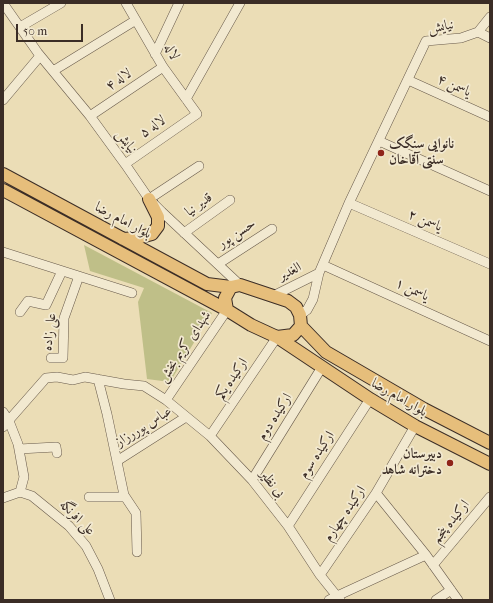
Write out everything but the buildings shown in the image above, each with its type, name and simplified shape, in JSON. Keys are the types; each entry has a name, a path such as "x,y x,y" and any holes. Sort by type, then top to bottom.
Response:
{"main road":[{"name":"بلوار امام رضا","path":"3,174 207,284 235,286 288,301 296,307 301,321 326,352 424,409 490,443"},
{"name":"بلوار امام رضا","path":"3,190 227,310 251,325 277,337 370,399 415,426 490,464"},
{"path":"123,239 137,238 152,234 158,226 158,217 149,199"},
{"path":"227,310 225,298 235,286"},
{"path":"277,337 293,335 301,321"}],"street":[{"name":"نیایش","path":"3,3 40,56 90,116 149,199 218,264 235,286"},
{"path":"20,27 61,3"},
{"name":"لاله","path":"126,3 163,67 197,114"},
{"path":"155,54 179,3"},
{"path":"186,99 240,3"},
{"path":"53,71 136,20"},
{"path":"489,21 478,32 490,38"},
{"name":"نیایش","path":"321,269 349,203 426,41 460,38 478,32"},
{"path":"3,100 40,56"},
{"name":"لاله ۴","path":"90,116 163,67"},
{"name":"یاسمن ۴","path":"408,80 490,117"},
{"name":"لاله ۵","path":"125,164 197,114"},
{"path":"379,141 490,191"},
{"path":"149,199 199,166"},
{"name":"قدیر نیا","path":"184,233 230,200"},
{"name":"یاسمن ۲","path":"349,203 490,264"},
{"name":"حسن پور","path":"218,264 272,229"},
{"path":"3,252 132,293"},
{"name":"الغدیر","path":"273,296 321,269"},
{"name":"الغدیر","path":"301,321 313,299 321,269"},
{"name":"یاسمن ۱","path":"321,269 490,341"},
{"path":"20,312 28,300 46,305 62,271"},
{"name":"علی زاده","path":"51,358 63,358 64,318 79,276"},
{"name":"شهدای کریم بخش","path":"166,400 227,310"},
{"name":"ارکیده یکم","path":"210,436 277,337"},
{"name":"ارکیده دوم","path":"252,480 322,368"},
{"name":"بی نظیر","path":"6,424 46,378 57,377 73,380 85,377 144,386 166,400 210,436 252,480 288,526 335,599"},
{"path":"98,379 124,495 136,513 137,552"},
{"name":"ارکیده سوم","path":"288,526 370,399"},
{"path":"3,412 6,424 18,444 24,476 20,492 3,498"},
{"name":"عباس پوررزاز","path":"117,461 186,417"},
{"name":"ارکیده چهارم","path":"320,575 376,493 415,426"},
{"path":"19,449 56,446 57,453"},
{"name":"علی افرنگه","path":"20,492 32,496 69,526 86,546 98,569 110,600"},
{"path":"376,493 426,555 458,600"},
{"name":"ارکیده پنجم","path":"433,566 490,496"},
{"path":"89,497 125,497"},
{"path":"335,599 426,555"},
{"path":"436,600 451,590"}],"green space":[{"path":"84,245 212,313 170,382 147,379 138,302 144,288 90,271"}],"place":[{"name":"نانوایی سنگک سنتی آقاخان","path":"381,153"},
{"name":"دبیرستان دخترانه شاهد","path":"450,463"}]}
